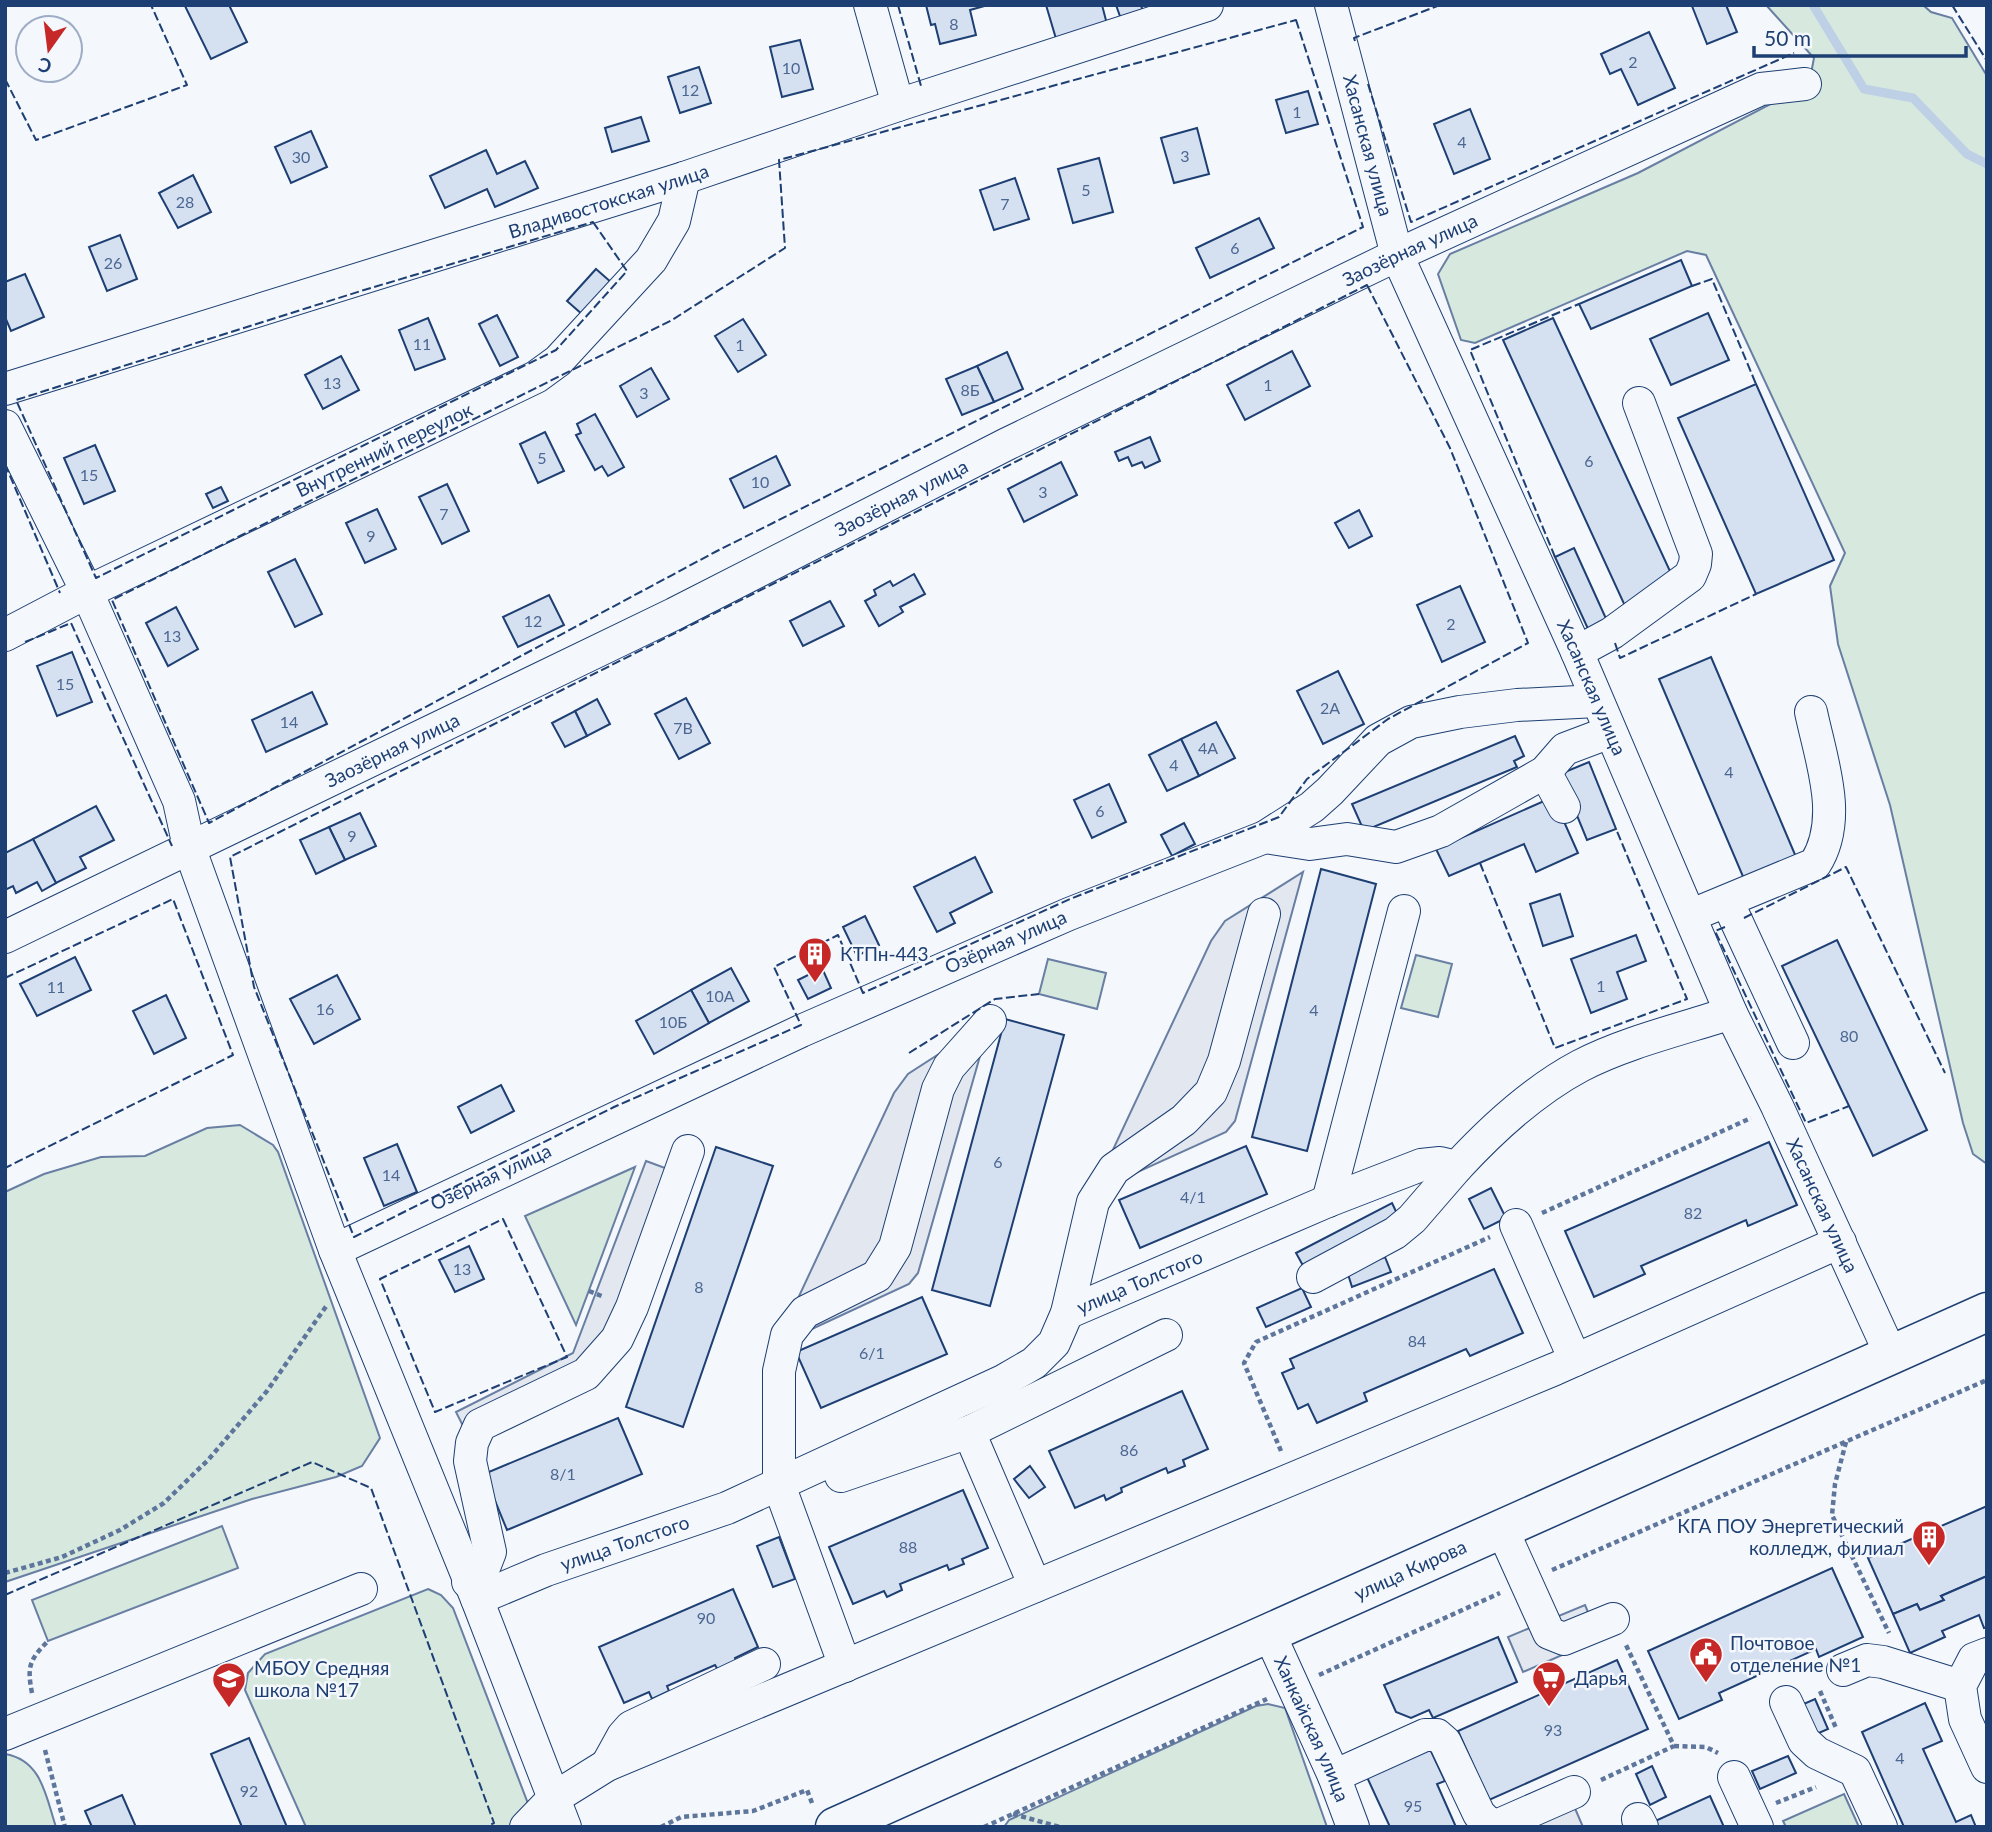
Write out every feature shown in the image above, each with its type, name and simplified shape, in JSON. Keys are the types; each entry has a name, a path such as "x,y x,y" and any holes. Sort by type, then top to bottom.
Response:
{"main road":[{"name":"улица Кирова","path":"826,1821 1269,1633 1987,1312"}],"street":[{"path":"870,5 898,105"},
{"name":"Владивостокская улица","path":"5,389 684,178 898,105 1207,5"},
{"name":"Хасанская улица","path":"1331,5 1397,255 1577,652 1692,915 1731,1013 1777,1106 1891,1355"},
{"name":"Заозёрная улица","path":"5,937 662,620 1007,444 1397,255 1761,89 1805,84"},
{"name":"Внутренний переулок","path":"5,635 87,592 536,377 558,361 651,260 674,221 684,178"},
{"path":"1577,652 1612,633 1689,576 1695,564 1696,554 1639,403"},
{"path":"5,426 87,592 179,801 189,847 340,1264 560,1812"},
{"name":"Озёрная улица","path":"340,1264 801,1031 1069,914 1265,837 1312,807 1378,740 1411,722 1460,712 1517,705 1597,701"},
{"path":"1692,915 1815,864 1824,850 1830,826 1827,787 1811,712"},
{"path":"1265,837 1310,844 1347,839 1396,847 1441,831 1545,772 1565,749 1610,732"},
{"path":"1545,772 1564,807"},
{"path":"1727,901 1793,1043"},
{"path":"1328,1201 1404,911"},
{"path":"1067,1313 1093,1202 1114,1169 1184,1119 1211,1092 1224,1062 1264,914"},
{"path":"1313,1277 1395,1233 1412,1219 1457,1167 1510,1113 1580,1065 1731,1013"},
{"path":"845,1666 779,1485 779,1371 787,1335 805,1312 877,1276 893,1252 938,1089 949,1067 990,1021"},
{"path":"473,1591 490,1552 470,1461 471,1443 480,1425 586,1374 617,1339 632,1307 688,1151"},
{"name":"улица Толстого","path":"473,1591 546,1570 726,1508 1003,1381 1034,1363 1054,1343 1067,1313 1328,1201 1421,1165 1440,1163 1457,1167"},
{"path":"1516,1225 1574,1360"},
{"path":"607,1765 1294,1479 1574,1360 1840,1242"},
{"path":"816,1468 821,1478 830,1480 969,1432 1167,1335"},
{"path":"969,1432 1035,1586"},
{"path":"1502,1528 1549,1633 1564,1639 1613,1619"},
{"path":"5,1734 361,1589"},
{"name":"Ханкайская улица","path":"1269,1633 1334,1776 1353,1827"},
{"path":"1987,1654 1974,1659 1961,1686 1965,1719 1987,1766"},
{"path":"1843,1670 1867,1660 1883,1662 1961,1686"},
{"path":"526,1827 560,1812 607,1765 623,1736 632,1727 764,1664"},
{"path":"1786,1702 1804,1741 1817,1754 1855,1771 1881,1827"},
{"path":"1334,1776 1425,1735 1437,1735 1445,1742 1479,1814 1490,1825 1501,1824 1574,1792"},
{"path":"1734,1777 1757,1827"}],"path":[{"path":"1294,1479 1244,1363 1256,1342 1777,1106"},
{"path":"5,1573 62,1557 120,1530 164,1503 208,1460 267,1391 340,1264"},
{"path":"984,1827 1527,1581 1987,1380"},
{"path":"1846,1442 1835,1484 1832,1515 1890,1636"},
{"path":"1613,1619 1674,1746"},
{"path":"1574,1792 1674,1746 1706,1747 1718,1752 1734,1777"},
{"path":"661,1827 681,1817 753,1811 807,1790 826,1821"},
{"path":"1013,1814 1060,1827"}],"shaded area":[{"path":"1766,5 1923,5 1931,12 1952,18 1987,76 1987,1164 1973,1154 1963,1123 1890,805 1838,644 1830,586 1845,553 1706,255 1687,251 1475,343 1461,340 1438,274 1450,254 1638,173 1809,84 1814,58"},
{"path":"1303,872 1235,1121 1226,1132 1118,1181 1110,1156 1211,941 1225,921"},
{"path":"1416,955 1452,964 1438,1017 1401,1008"},
{"path":"1048,959 1106,973 1097,1009 1039,994"},
{"path":"990,1021 918,1273 909,1284 801,1334 793,1309 894,1093 908,1074"},
{"path":"240,1125 273,1145 278,1152 380,1438 362,1466 336,1477 252,1499 5,1582 5,1192 44,1174 101,1157 145,1156 207,1128"},
{"path":"646,1161 676,1172 599,1375 470,1440 456,1412 573,1353"},
{"path":"635,1167 576,1325 525,1216"},
{"path":"222,1526 238,1568 48,1641 32,1600"},
{"path":"428,1589 441,1595 453,1608 537,1827 306,1827 245,1690 248,1673 265,1654"},
{"path":"1585,1605 1599,1639 1523,1672 1508,1637"},
{"path":"1268,1704 1285,1708 1327,1827 1004,1827 1009,1820 1256,1706"},
{"path":"5,1754 27,1764 35,1772 45,1792 56,1827 5,1827"},
{"path":"1844,1794 1859,1827 1786,1827 1783,1821"},
{"path":"1574,1806 1583,1827 1529,1827"}],"building":[{"path":"229,5 247,42 211,59 185,6"},
{"path":"926,5 988,5 970,10 976,35 940,44"},
{"path":"1046,5 1102,5 1108,28 1057,42"},
{"path":"1116,5 1141,5 1143,12 1121,19"},
{"path":"1726,5 1737,32 1707,44 1692,6"},
{"path":"1649,32 1675,88 1638,105 1621,69 1610,74 1601,54"},
{"path":"800,40 813,89 782,97 770,47"},
{"path":"699,67 711,103 680,113 668,77"},
{"path":"1308,91 1318,124 1286,133 1276,100"},
{"path":"1470,109 1490,159 1454,174 1434,124"},
{"path":"641,117 649,141 612,152 605,128"},
{"path":"1197,128 1209,174 1174,183 1161,138"},
{"path":"311,131 327,167 291,183 275,147"},
{"path":"486,150 497,174 525,161 538,188 495,207 487,189 445,208 430,176"},
{"path":"1099,158 1113,212 1073,223 1058,169"},
{"path":"193,175 211,212 178,228 159,193"},
{"path":"1015,178 1029,219 994,230 980,190"},
{"path":"1259,218 1274,248 1210,278 1196,248"},
{"path":"120,235 137,279 107,291 89,247"},
{"path":"1681,260 1692,286 1591,329 1579,304"},
{"path":"596,269 612,283 583,315 567,301"},
{"path":"25,274 44,317 11,331 5,317 5,282"},
{"path":"1708,313 1729,360 1671,385 1650,339"},
{"path":"497,315 518,357 500,366 479,324"},
{"path":"428,318 445,359 415,370 399,330"},
{"path":"1553,318 1675,582 1625,606 1503,340"},
{"path":"743,319 766,355 738,372 715,336"},
{"path":"1292,351 1310,386 1245,420 1227,385"},
{"path":"1007,352 1023,389 994,402 977,366"},
{"path":"341,356 359,390 323,409 305,375"},
{"path":"977,366 994,402 962,415 946,379"},
{"path":"651,368 669,399 637,417 620,386"},
{"path":"1756,384 1834,560 1756,594 1678,418"},
{"path":"595,414 624,467 608,476 602,466 595,470 576,435 581,433 577,424"},
{"path":"545,432 564,471 538,483 520,444"},
{"path":"1150,437 1160,461 1145,468 1142,462 1132,466 1128,457 1119,461 1115,452"},
{"path":"95,445 115,491 84,504 64,458"},
{"path":"776,456 790,485 744,508 730,479"},
{"path":"1061,462 1077,495 1024,522 1008,489"},
{"path":"447,484 469,531 442,544 419,497"},
{"path":"221,487 228,501 213,508 206,494"},
{"path":"377,509 396,549 365,563 346,523"},
{"path":"1359,510 1372,536 1349,548 1335,523"},
{"path":"1574,548 1608,623 1589,631 1555,557"},
{"path":"295,559 322,614 295,627 268,572"},
{"path":"914,574 925,594 900,607 903,612 879,626 865,601 876,595 874,590 890,581 893,586"},
{"path":"1460,586 1485,642 1442,662 1417,605"},
{"path":"549,595 564,625 518,647 503,617"},
{"path":"830,601 844,626 803,646 790,621"},
{"path":"176,607 198,649 168,666 146,623"},
{"path":"72,652 92,702 57,716 37,666"},
{"path":"1711,657 1799,864 1747,886 1659,679"},
{"path":"1338,671 1364,724 1323,744 1297,691"},
{"path":"312,692 327,724 266,752 252,720"},
{"path":"686,698 710,743 679,759 655,714"},
{"path":"597,699 610,724 587,736 575,711"},
{"path":"575,711 587,736 565,747 552,723"},
{"path":"1216,722 1235,758 1199,776 1181,739"},
{"path":"1515,736 1524,756 1514,761 1517,767 1364,831 1352,804"},
{"path":"1181,739 1199,776 1167,791 1149,755"},
{"path":"1589,762 1616,829 1587,840 1560,774"},
{"path":"1109,784 1126,822 1092,838 1074,800"},
{"path":"1553,797 1578,853 1536,872 1524,844 1449,876 1436,849"},
{"path":"96,806 114,840 80,857 86,868 56,883 33,839"},
{"path":"360,813 376,846 345,860 329,827"},
{"path":"1184,823 1195,844 1172,856 1161,835"},
{"path":"329,827 345,860 316,874 300,840"},
{"path":"33,839 56,883 42,891 37,882 16,893 13,886 5,890 5,853"},
{"path":"975,857 992,892 950,913 955,923 937,932 914,887"},
{"path":"1321,869 1376,884 1307,1151 1252,1137"},
{"path":"1560,894 1573,936 1543,946 1530,904"},
{"path":"865,916 879,945 857,956 843,927"},
{"path":"1636,935 1646,961 1617,972 1627,999 1591,1013 1571,959"},
{"path":"1837,940 1927,1130 1873,1156 1782,966"},
{"path":"75,957 91,990 37,1016 20,984"},
{"path":"731,968 749,1001 709,1023 691,990"},
{"name":"КТПн-443","path":"822,968 831,988 808,999 798,980"},
{"path":"337,975 360,1019 314,1044 290,999"},
{"path":"691,990 709,1023 654,1054 636,1021"},
{"path":"166,995 186,1038 154,1054 133,1011"},
{"path":"1005,1019 1064,1035 990,1306 932,1290"},
{"path":"501,1085 514,1111 471,1133 458,1107"},
{"path":"1769,1142 1797,1205 1748,1226 1746,1220 1641,1266 1645,1274 1594,1297 1565,1231"},
{"path":"397,1144 417,1192 384,1206 364,1158"},
{"path":"1246,1146 1267,1194 1140,1248 1119,1200"},
{"path":"716,1147 773,1166 683,1427 626,1407"},
{"path":"1491,1188 1506,1218 1484,1229 1469,1199"},
{"path":"1392,1203 1401,1222 1306,1271 1296,1253"},
{"path":"469,1246 484,1279 455,1292 439,1260"},
{"path":"1385,1257 1391,1272 1352,1287 1347,1271"},
{"path":"1494,1269 1523,1333 1470,1356 1466,1349 1364,1393 1367,1401 1317,1423 1308,1404 1298,1409 1282,1373 1294,1368 1290,1359"},
{"path":"1302,1288 1311,1307 1266,1327 1257,1308"},
{"path":"922,1297 947,1354 821,1408 796,1352"},
{"path":"1182,1391 1208,1449 1183,1460 1185,1466 1168,1473 1166,1468 1121,1488 1122,1492 1106,1500 1104,1495 1075,1508 1049,1451"},
{"path":"618,1418 642,1474 507,1530 484,1474"},
{"path":"1030,1466 1045,1487 1029,1498 1014,1479"},
{"path":"963,1490 988,1548 962,1559 964,1564 949,1570 947,1565 900,1584 902,1590 887,1597 884,1591 853,1604 829,1547"},
{"name":"КГА ПОУ Энергетический колледж, филиал","path":"1987,1506 1987,1576 1941,1596 1944,1600 1920,1610 1917,1604 1893,1614 1868,1558"},
{"path":"779,1537 795,1579 773,1587 757,1546"},
{"path":"1832,1568 1863,1637 1819,1657 1816,1649 1719,1693 1722,1700 1679,1719 1648,1651"},
{"path":"1987,1576 1987,1627 1984,1628 1979,1615 1942,1631 1945,1637 1910,1653 1893,1614 1917,1604 1920,1610 1944,1600 1941,1596"},
{"path":"733,1589 758,1647 735,1658 737,1663 718,1670 715,1665 667,1686 669,1691 652,1699 649,1692 624,1703 599,1647"},
{"path":"1498,1637 1517,1682 1433,1718 1429,1710 1411,1718 1396,1712 1384,1685"},
{"path":"1617,1660 1648,1729 1489,1800 1458,1731"},
{"path":"1815,1699 1828,1729 1812,1736 1799,1706"},
{"path":"1925,1703 1942,1741 1923,1749 1956,1822 1971,1815 1976,1827 1904,1827 1862,1732"},
{"path":"249,1738 287,1827 242,1827 211,1754"},
{"path":"1429,1747 1445,1781 1437,1784 1456,1827 1390,1827 1366,1775"},
{"path":"1788,1756 1796,1773 1760,1789 1752,1771"},
{"path":"1652,1766 1666,1797 1650,1805 1636,1774"},
{"path":"122,1795 136,1827 92,1827 85,1811"},
{"path":"1710,1796 1724,1827 1655,1827 1653,1822"}],"waterway":[{"path":"1813,5 1864,89 1913,98 1967,154 1987,164"}],"fence":[{"path":"5,79 36,140 187,85 151,5"},
{"path":"898,5 921,86"},
{"path":"1355,41 1354,38 1440,5"},
{"path":"1952,5 1987,61"},
{"path":"1296,20 1363,227 717,551 209,823 112,600 672,320 785,248 779,160 1296,20"},
{"path":"1368,84 1411,222 1794,53"},
{"path":"593,222 627,271 556,350 96,578 16,400 364,290 593,222"},
{"path":"1692,286 1712,279 1756,384"},
{"path":"1367,285 1450,448 1528,643 1388,719 1307,779 1279,817 1070,899 863,993 838,935 774,967 801,1025 614,1107 354,1237 254,987 230,857 1367,285"},
{"path":"1555,557 1470,350 1579,304"},
{"path":"5,464 60,593"},
{"path":"1615,643 1620,658 1756,594"},
{"path":"25,642 71,623 172,846"},
{"path":"1480,863 1555,1048 1687,999 1616,829"},
{"path":"1744,918 1846,867 1945,1073"},
{"path":"5,978 173,899 233,1055 5,1168"},
{"path":"1725,927 1715,931 1806,1123 1849,1106"},
{"path":"909,1053 995,999 1039,994"},
{"path":"503,1219 567,1357 435,1412 380,1279 503,1219"},
{"path":"5,1595 312,1462 371,1488 494,1823 486,1827"}],"place":[{"name":"КТПн-443","path":"815,984"},
{"name":"КГА ПОУ Энергетический колледж, филиал","path":"1929,1567"},
{"name":"Почтовое отделение №1","path":"1706,1684"},
{"name":"Дарья","path":"1549,1708"},
{"name":"МБОУ Средняя школа №17","path":"229,1709"}]}
